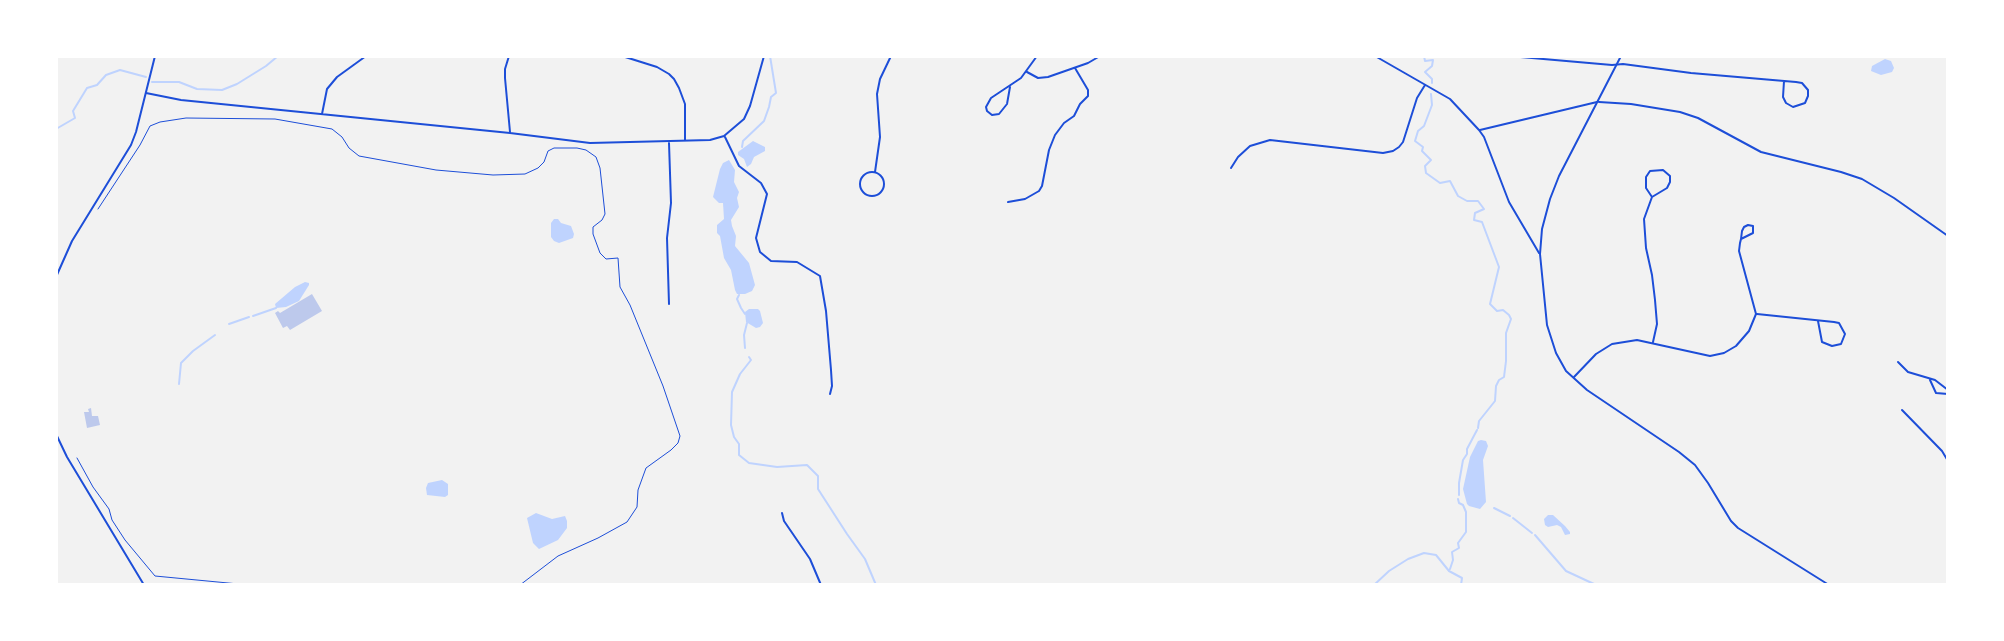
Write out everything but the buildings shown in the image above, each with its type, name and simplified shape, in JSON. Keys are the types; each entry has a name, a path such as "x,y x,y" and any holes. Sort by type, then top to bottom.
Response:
{"street":[{"path":"56,276 72,241 131,145 155,56"},
{"path":"321,115 327,89 337,77 366,56"},
{"path":"509,56 505,78 510,133"},
{"path":"622,56 657,67 674,79 685,104 685,141"},
{"path":"146,93 181,100 590,143 710,140 724,136 744,119 764,56"},
{"path":"875,172 880,137 877,94 880,79 891,56"},
{"path":"1010,87 1009,99 1003,111 992,115 986,107 991,98 1021,78 1037,56"},
{"path":"1026,71 1036,77 1053,76 1100,56"},
{"path":"1375,56 1450,99 1479,130 1509,202 1540,254"},
{"path":"1509,56 1617,64 1784,81 1802,83 1808,93 1805,103 1793,107 1786,103 1783,97 1784,81"},
{"path":"1621,56 1553,191 1542,229 1540,254 1548,332 1558,359 1573,378 1608,405 1687,457 1702,473 1722,508 1738,528 1829,585"},
{"path":"1008,202 1025,199 1039,191 1055,135 1064,123 1074,116 1088,96 1088,90 1075,68"},
{"path":"1231,168 1250,146 1270,140 1383,153 1393,151 1403,142 1417,98 1425,84"},
{"path":"1479,130 1598,102 1680,112 1698,118 1761,152 1862,179 1948,236"},
{"path":"724,136 739,166 761,183 767,194 756,238 760,252 771,261 797,262 820,276 826,311 832,386 830,394"},
{"path":"668,142 671,203 667,225 669,304"},
{"path":"1651,197 1646,188 1646,177 1650,171 1668,172 1670,182 1667,188 1651,197 1644,219 1646,248 1656,300 1657,324 1653,343"},
{"path":"875,172 881,176 884,187 880,193 870,196 861,190 860,182 867,173 875,172"},
{"path":"1573,378 1596,354 1612,344 1637,340 1710,356 1724,353 1736,346 1749,331 1756,314 1740,253 1741,239"},
{"path":"1756,314 1839,323 1845,334 1841,344 1832,346 1822,342 1818,321"},
{"path":"1898,362 1908,372 1935,380 1948,392"},
{"path":"1929,379 1936,393 1948,392"},
{"path":"1902,410 1942,451 1948,461"},
{"path":"56,434 144,585"},
{"path":"782,513 784,521 810,559 821,585"}],"path":[{"path":"98,209 150,126 186,118 275,119 332,129 359,156 436,170 493,175 525,174 538,168 544,162 548,151 554,148 586,150 596,157 600,168 605,214 593,227 593,234 600,253 606,259 618,258 620,287 663,386 680,436 678,443 671,450 646,468 638,490 637,507 627,522 558,556 520,585"},
{"path":"77,458 125,540 155,576 249,585"}],"water":[{"path":"1885,59 1891,61 1894,68 1892,72 1881,75 1871,71 1872,66"},
{"path":"753,141 765,147 765,151 754,157 747,167 738,152"},
{"path":"729,160 735,170 734,182 739,192 739,207 731,220 736,236 735,246 749,263 755,285 752,291 745,294 737,294 735,290 731,270 724,258 717,233 717,225 724,219 723,203 713,197 720,169 723,163"},
{"path":"554,219 571,226 573,238 559,243 554,241 551,237 551,223"},
{"path":"305,282 309,285 299,301 276,308 275,304"},
{"path":"749,309 760,311 763,323 760,327 756,328 746,322 745,312"},
{"path":"1481,440 1486,441 1488,446 1483,460 1486,502 1480,509 1467,504 1463,489 1470,457"},
{"path":"442,480 448,484 448,495 427,495 428,483"},
{"path":"536,513 552,519 565,516 567,521 567,528 558,540 539,549 533,543 527,518"},
{"path":"1553,515 1570,534 1565,535 1557,525 1545,525 1544,519"}],"waterway":[{"path":"152,82 179,82 197,89 222,90 237,84 278,56"},
{"path":"742,147 743,141 764,121 771,97 776,93 770,56"},
{"path":"1424,56 1425,61 1433,60 1432,66 1425,72 1432,79 1432,83"},
{"path":"56,129 75,118 73,111 87,88 97,85 106,75 120,70 146,77"},
{"path":"1431,94 1432,105 1415,141 1423,147 1422,151 1431,160 1425,166 1426,173 1440,183 1450,181 1458,196 1467,201 1478,201 1484,209 1475,213 1474,220 1482,222 1499,267 1490,304 1497,311 1503,310 1511,319 1506,333 1504,377 1499,380 1495,401 1479,421 1478,428"},
{"path":"739,295 737,299 745,314"},
{"path":"253,316 276,308"},
{"path":"229,324 249,317"},
{"path":"745,348 747,323"},
{"path":"179,384 181,363 215,335"},
{"path":"749,357 751,360 740,374 732,392 731,425 739,444 739,455 749,463 777,467 807,465 818,476 818,489 865,559 876,585"},
{"path":"1459,495 1463,460 1477,430"},
{"path":"1450,569 1452,552 1459,548 1458,543 1466,532 1466,512 1458,499"},
{"path":"1494,508 1510,516"},
{"path":"1513,518 1532,533"},
{"path":"1535,535 1566,571 1594,584 1608,585"},
{"path":"1374,585 1389,571 1424,553 1436,555 1449,571 1462,578 1461,585"},
{"path":"1611,585 1616,585"}]}
